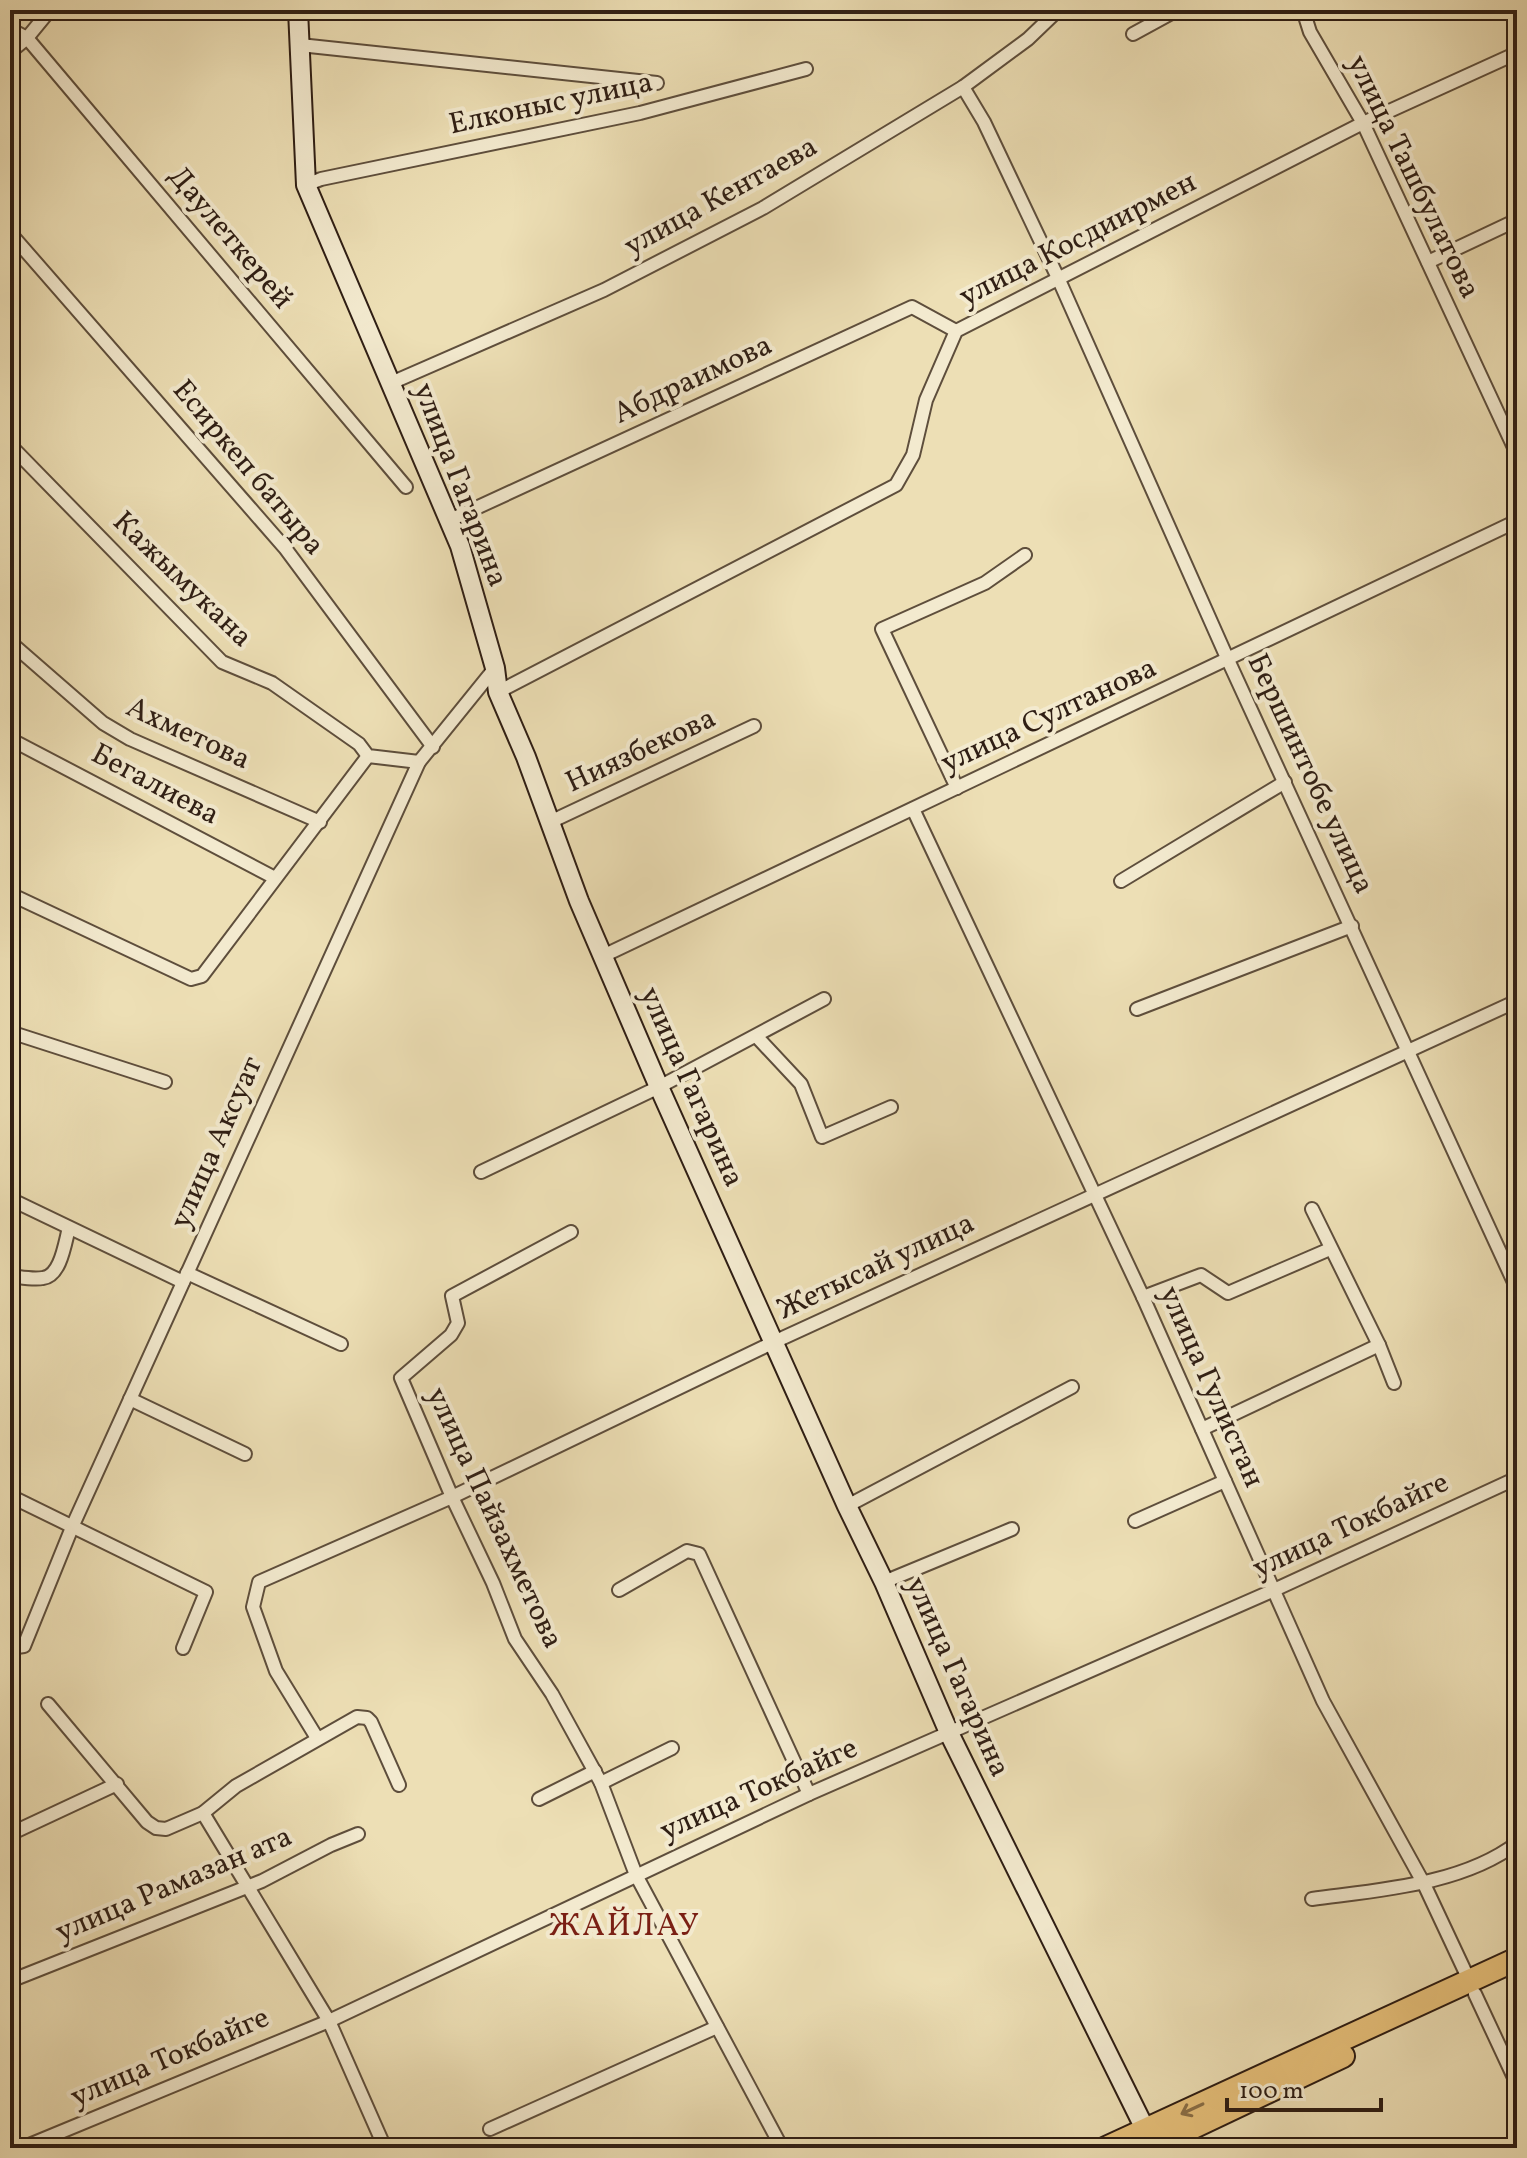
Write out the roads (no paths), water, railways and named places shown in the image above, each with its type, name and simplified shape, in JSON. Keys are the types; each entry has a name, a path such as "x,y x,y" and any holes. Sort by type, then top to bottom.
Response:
{"highway":[{"path":"1106,2148 1150,2143 1472,1988 1517,1959"},
{"path":"1472,1988 1517,1974"}],"main road":[{"name":"улица Гагарина","path":"298,10 306,185 450,520 495,668 498,692 603,956 950,1735 1150,2143"}],"street":[{"path":"10,52 27,38 50,10"},
{"path":"1133,34 1177,10"},
{"name":"улица Ташбулатова","path":"1303,10 1310,32 1363,123 1517,454"},
{"name":"улица Кентаева","path":"391,383 604,290 763,208 963,87 1028,39 1053,15"},
{"name":"Даулеткерей","path":"10,29 27,38 406,487"},
{"path":"300,45 657,83"},
{"name":"улица Косдиирмен","path":"498,692 896,485 913,455 926,400 956,331 1363,123 1517,53"},
{"name":"Елконыс улица","path":"306,185 321,179 640,113 806,69"},
{"name":"Бершинтобе улица","path":"963,87 984,122 1059,280 1228,660 1517,1289"},
{"path":"1428,262 1517,220"},
{"name":"Есиркеп батыра","path":"10,233 285,548 433,747"},
{"name":"Абдраимова","path":"450,520 912,307 956,331"},
{"name":"Кажымукана","path":"10,445 222,662 272,683 359,744 368,756"},
{"name":"улица Султанова","path":"603,956 1517,521"},
{"path":"957,788 882,629 985,583 1025,555"},
{"name":"Ахметова","path":"10,642 103,723 130,739 320,822"},
{"name":"улица Аксуат","path":"10,1648 24,1646 73,1525 419,762 495,668"},
{"name":"Ниязбекова","path":"550,822 754,726"},
{"name":"Бегалиева","path":"10,739 275,878"},
{"path":"10,894 191,979 202,976 368,756 419,762"},
{"path":"1121,881 1285,782"},
{"name":"улица Гулистан","path":"913,809 1143,1297 1323,1701 1424,1884 1517,2084"},
{"path":"1137,1009 1352,926"},
{"path":"481,1172 659,1087 824,999"},
{"name":"Жетысай улица","path":"317,1738 276,1671 253,1607 259,1582 452,1497 774,1342 1517,1001"},
{"path":"10,1032 165,1082"},
{"path":"757,1037 801,1084 822,1137 891,1107"},
{"path":"10,1199 69,1228 341,1344"},
{"path":"1312,1209 1379,1345 1394,1383"},
{"path":"10,1276 51,1276 56,1270 69,1228"},
{"name":"улица Пайзахметова","path":"571,1232 452,1296 458,1323 451,1335 401,1378 515,1639 552,1694 598,1777 636,1875 782,2148"},
{"path":"1143,1297 1201,1275 1228,1293 1330,1249"},
{"path":"1202,1429 1379,1345"},
{"path":"847,1506 1072,1387"},
{"path":"130,1399 245,1454"},
{"name":"улица Токбайге","path":"22,2148 329,2021 809,1794 950,1735 1517,1478"},
{"path":"1135,1521 1225,1481"},
{"path":"10,1496 206,1592 183,1648"},
{"path":"884,1582 1012,1529"},
{"path":"619,1590 687,1551 699,1554 809,1794"},
{"path":"48,1704 147,1822 156,1828 166,1829 203,1813 236,1786 357,1717 367,1718 399,1785"},
{"path":"539,1799 672,1748"},
{"path":"10,1834 117,1784"},
{"path":"203,1813 329,2021 385,2148"},
{"name":"улица Рамазан ата","path":"10,1981 247,1887 358,1834"},
{"path":"1312,1899 1424,1884 1502,1854 1517,1843"},
{"path":"490,2129 717,2027"}],"district":[{"name":"ЖАЙЛАУ","path":"625,1927"}]}
